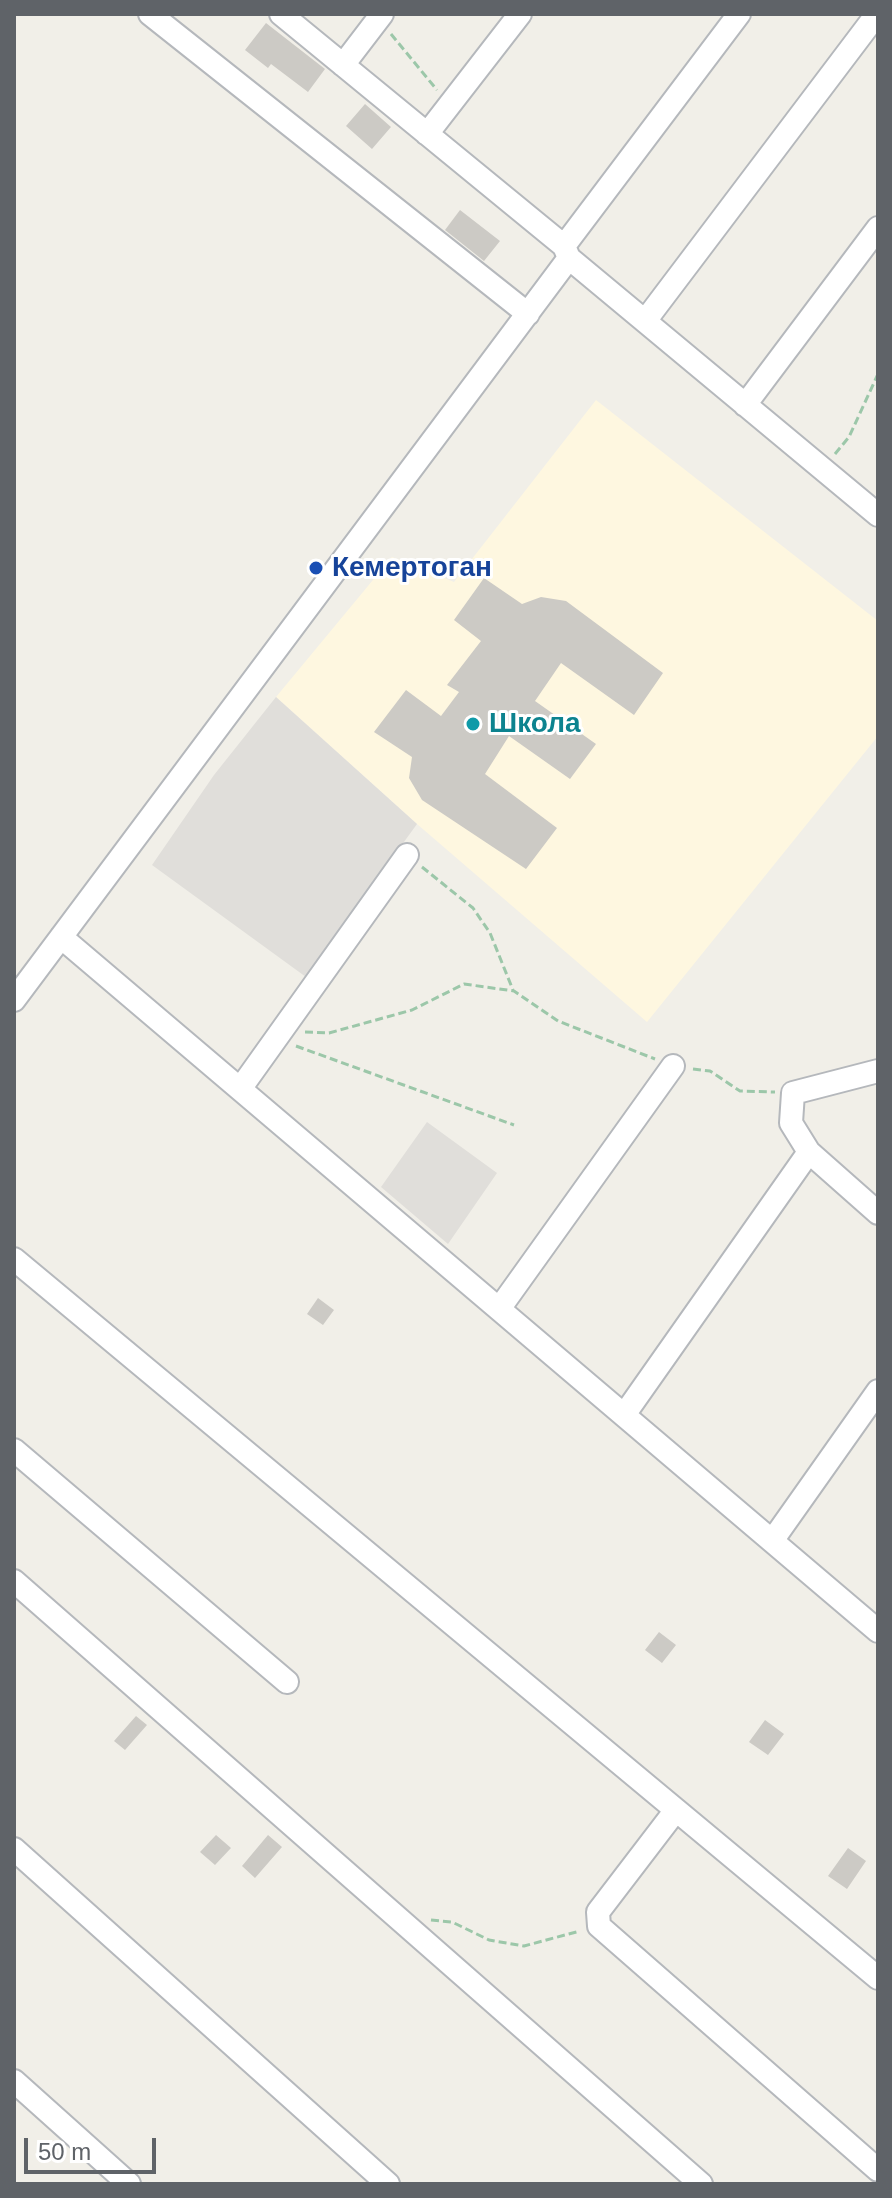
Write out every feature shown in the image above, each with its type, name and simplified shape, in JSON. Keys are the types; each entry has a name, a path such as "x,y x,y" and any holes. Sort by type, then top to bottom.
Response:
{"street":[{"path":"150,14 528,314"},
{"path":"281,14 878,515"},
{"path":"427,134 520,14"},
{"path":"14,1000 528,314 567,252 739,14"},
{"path":"645,321 877,14"},
{"path":"343,65 380,16"},
{"path":"745,405 878,228"},
{"path":"240,1089 407,855"},
{"path":"61,937 878,1631"},
{"path":"499,1309 673,1066"},
{"path":"878,1071 793,1093 791,1123 809,1152 878,1213"},
{"path":"624,1415 809,1152"},
{"path":"14,1259 878,1978"},
{"path":"772,1541 878,1391"},
{"path":"14,1450 287,1682"},
{"path":"14,1581 701,2184"},
{"path":"676,1810 598,1912 599,1926 878,2170"},
{"path":"14,1849 388,2184"},
{"path":"14,2081 129,2184"}],"path":[{"path":"380,16 450,105"},
{"path":"823,470 849,437 878,374"},
{"path":"407,855 473,908 490,933 514,991"},
{"path":"279,1035 329,1033 412,1010 464,984 514,991 558,1021 673,1066 710,1071 740,1091 793,1093"},
{"path":"279,1035 514,1125"},
{"path":"412,1931 431,1920 452,1922 489,1940 524,1946 599,1926"}],"shaded area":[{"path":"596,400 878,621 878,736 647,1022 417,824 276,697 392,557 454,582"},
{"path":"276,697 417,824 306,977 152,865 214,775"},
{"path":"427,1122 497,1173 448,1244 381,1187"}],"building":[{"path":"266,23 325,69 308,92 271,64 268,68 245,50"},
{"path":"365,104 391,127 372,149 346,126"},
{"path":"460,210 500,241 484,261 445,230"},
{"name":"Школа","path":"484,578 522,604 541,597 566,601 663,673 634,715 561,663 535,701 596,744 570,779 509,736 485,774 557,828 526,869 422,800 409,778 412,757 374,732 406,690 441,716 459,692 447,685 481,641 454,620"},
{"path":"318,1298 334,1310 323,1325 307,1314"},
{"path":"659,1632 676,1645 662,1663 645,1650"},
{"path":"136,1716 147,1725 125,1750 114,1741"},
{"path":"765,1720 784,1734 768,1755 749,1742"},
{"path":"216,1835 231,1848 215,1865 200,1852"},
{"path":"268,1835 282,1847 255,1878 242,1866"},
{"path":"848,1848 866,1861 847,1889 828,1876"}],"place":[{"name":"Кемертоган","path":"316,568"},
{"name":"Школа","path":"473,724"}]}
